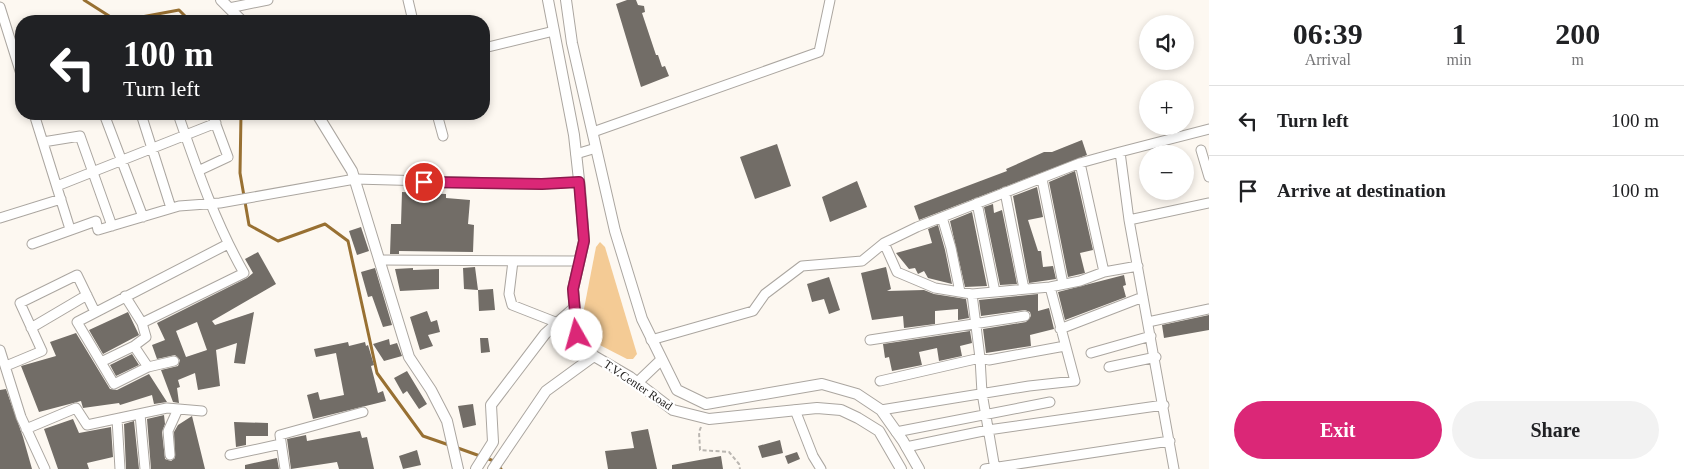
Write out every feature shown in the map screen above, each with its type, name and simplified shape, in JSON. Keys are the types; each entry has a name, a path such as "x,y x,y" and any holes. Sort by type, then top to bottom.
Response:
{"street":[{"path":"225,4 268,0"},
{"path":"408,0 412,15"},
{"name":"T.V.Center Road","path":"548,0 576,154 579,182 584,241 573,289 577,335 594,356 637,383 673,410 704,418 817,408 841,410 878,431 901,469"},
{"name":"T.V.Center Road","path":"566,0 572,43 615,231 642,319 677,390 706,404 822,384 857,394 881,410 919,469"},
{"path":"593,132 820,52 830,0"},
{"path":"225,4 236,15"},
{"path":"0,6 15,55"},
{"path":"490,47 554,31"},
{"path":"36,120 70,229"},
{"path":"106,120 143,216"},
{"path":"143,120 171,208"},
{"path":"142,324 244,273 209,204 180,120"},
{"path":"198,170 228,157 214,120"},
{"path":"321,120 352,171 409,357 431,390 450,430 458,469"},
{"path":"439,120 443,136"},
{"path":"57,186 216,124"},
{"path":"652,340 753,311 766,294 802,266 862,261 884,243 1005,192 1080,164 1209,129"},
{"path":"43,142 80,136 112,226"},
{"path":"576,154 596,148"},
{"path":"1201,150 1209,177"},
{"path":"1120,152 1129,220 1156,357 1174,469"},
{"path":"1080,164 1104,272"},
{"path":"32,244 96,221 98,230 171,208 220,203 355,179 542,184 579,182"},
{"path":"1042,179 1063,284"},
{"path":"1005,192 1024,288"},
{"path":"0,218 61,199"},
{"path":"977,203 995,292"},
{"path":"1129,220 1209,203"},
{"path":"942,217 951,248 960,292"},
{"path":"884,243 898,272 935,288 972,294 1050,287 1104,272 1138,266"},
{"path":"174,361 148,368 114,384 77,322 124,296 228,244"},
{"path":"379,260 579,262"},
{"path":"513,261 509,294 512,305 558,322"},
{"path":"6,366 42,351 20,302 77,275 96,312"},
{"path":"881,410 982,393 1076,381 1060,329 1050,287"},
{"path":"972,294 980,358 982,393 995,468"},
{"path":"32,328 87,295"},
{"path":"101,362 146,338 142,324 124,296"},
{"path":"1060,329 1143,297"},
{"path":"476,469 493,442 491,405 545,334 574,309"},
{"path":"1148,322 1209,309"},
{"path":"870,340 1025,316"},
{"path":"1091,353 1151,336"},
{"path":"134,346 148,368"},
{"path":"880,381 980,358 989,360 1065,346"},
{"path":"0,350 6,366 5,378 44,469"},
{"path":"493,469 546,391 594,356"},
{"path":"1109,367 1156,357"},
{"path":"637,383 661,360"},
{"path":"889,448 902,440 985,414 1050,402"},
{"path":"902,440 1164,405"},
{"path":"26,429 76,408 87,425 167,408 202,411"},
{"path":"170,455 168,430 178,409"},
{"path":"795,410 813,456 821,469"},
{"path":"284,469 280,435 364,412"},
{"path":"140,414 145,469"},
{"path":"117,419 120,469"},
{"path":"985,469 1170,441"},
{"path":"230,455 282,444"}],"path":[{"path":"704,418 699,432 700,450 729,452 739,464 740,469"}],"shaded area":[{"path":"600,242 605,247 637,354 633,359 627,359 592,341 582,319 596,247"}],"building":[{"path":"627,0 636,0 638,5 644,6 645,12 642,13 656,55 658,55 662,67 665,66 669,76 641,87 616,4"},
{"path":"1082,140 1087,155 919,220 914,206 1007,171 1006,169 1044,152 1052,152"},
{"path":"777,144 791,186 755,199 740,157"},
{"path":"1075,171 1093,250 1080,253 1085,273 1068,277 1049,182"},
{"path":"857,181 867,207 830,222 822,197"},
{"path":"1037,187 1043,217 1028,220 1038,251 1041,251 1043,267 1053,266 1056,279 1029,283 1013,196"},
{"path":"402,192 446,194 446,198 470,200 468,224 474,225 473,252 399,251 399,254 390,254 391,224 401,224"},
{"path":"993,204 994,213 1002,210 1017,284 1000,285 984,207"},
{"path":"972,212 987,286 965,287 950,221"},
{"path":"938,225 952,284 928,278 924,271 918,274 915,268 909,269 896,253 932,243 928,229"},
{"path":"361,227 369,251 357,255 349,231"},
{"path":"258,252 276,284 212,321 215,325 254,312 245,364 234,363 237,343 216,350 220,386 198,390 195,373 178,380 180,387 177,388 179,403 173,402 161,370 178,366 180,360 175,355 157,359 152,345 165,340 157,323 247,278 253,273 245,259","holes":["197,322 207,350 186,357 176,331"]},
{"path":"475,267 478,290 464,289 463,268"},
{"path":"886,267 891,289 887,291 924,290 934,294 966,299 969,318 958,320 958,309 935,311 935,324 904,328 903,316 872,320 861,273"},
{"path":"375,268 392,325 383,327 372,296 368,297 361,272"},
{"path":"413,268 413,270 439,269 439,289 400,291 395,269"},
{"path":"1124,275 1126,285 1123,286 1126,297 1065,320 1058,292"},
{"path":"829,277 840,310 829,314 824,299 812,302 807,284"},
{"path":"493,289 495,310 479,311 478,290"},
{"path":"1038,294 1038,311 1049,308 1054,329 1030,335 1031,346 986,353 983,329 1026,322 1031,316 1030,312 1025,310 981,316 979,300"},
{"path":"427,311 431,322 437,320 440,332 428,335 433,346 420,350 410,317"},
{"path":"128,312 139,335 103,354 89,330"},
{"path":"1209,315 1209,330 1164,338 1162,325"},
{"path":"970,331 972,343 960,346 962,356 939,361 937,348 919,352 922,365 892,371 889,357 885,358 883,344"},
{"path":"76,333 110,389 117,390 149,374 167,402 154,404 152,395 120,405 119,403 83,408 81,401 39,412 21,366 56,356 50,342"},
{"path":"480,338 488,338 490,352 481,353"},
{"path":"389,339 390,345 397,343 402,356 384,361 373,344"},
{"path":"348,342 349,346 365,342 366,346 368,345 374,365 371,366 378,393 383,391 386,401 313,419 307,395 318,392 320,400 344,395 336,353 316,357 314,349"},
{"path":"132,354 139,365 116,376 110,365"},
{"path":"407,371 427,404 419,409 407,391 403,394 394,378"},
{"path":"6,389 32,469 0,469 0,390"},
{"path":"473,404 476,425 463,428 458,406"},
{"path":"164,415 165,424 162,432 165,459 171,461 175,458 174,432 178,425 192,416 205,469 151,469 147,419"},
{"path":"73,419 79,433 111,427 113,457 87,463 89,469 58,469 44,429"},
{"path":"134,421 139,469 126,469 124,424"},
{"path":"234,422 268,423 268,436 246,436 246,445 236,447"},
{"path":"648,429 657,469 608,469 605,451 634,448 631,432"},
{"path":"360,431 362,438 367,437 374,469 339,469 337,462 291,469 287,439 306,435 307,441"},
{"path":"780,440 783,453 762,458 758,446"},
{"path":"417,450 421,465 403,469 399,456"},
{"path":"797,452 800,459 788,464 785,456"},
{"path":"721,456 723,469 672,469 672,465"},
{"path":"277,458 279,469 245,469 245,465"}],"waterway":[{"path":"84,0 108,15"},
{"path":"152,15 179,10 184,15"},
{"path":"241,120 240,173 249,225 278,241 325,224 348,241 377,373 423,436 449,445"},
{"path":"455,447 494,461 501,469"}],"route":[{"path":"424,182 542,184 579,182 584,241 573,289 577,335"}]}
